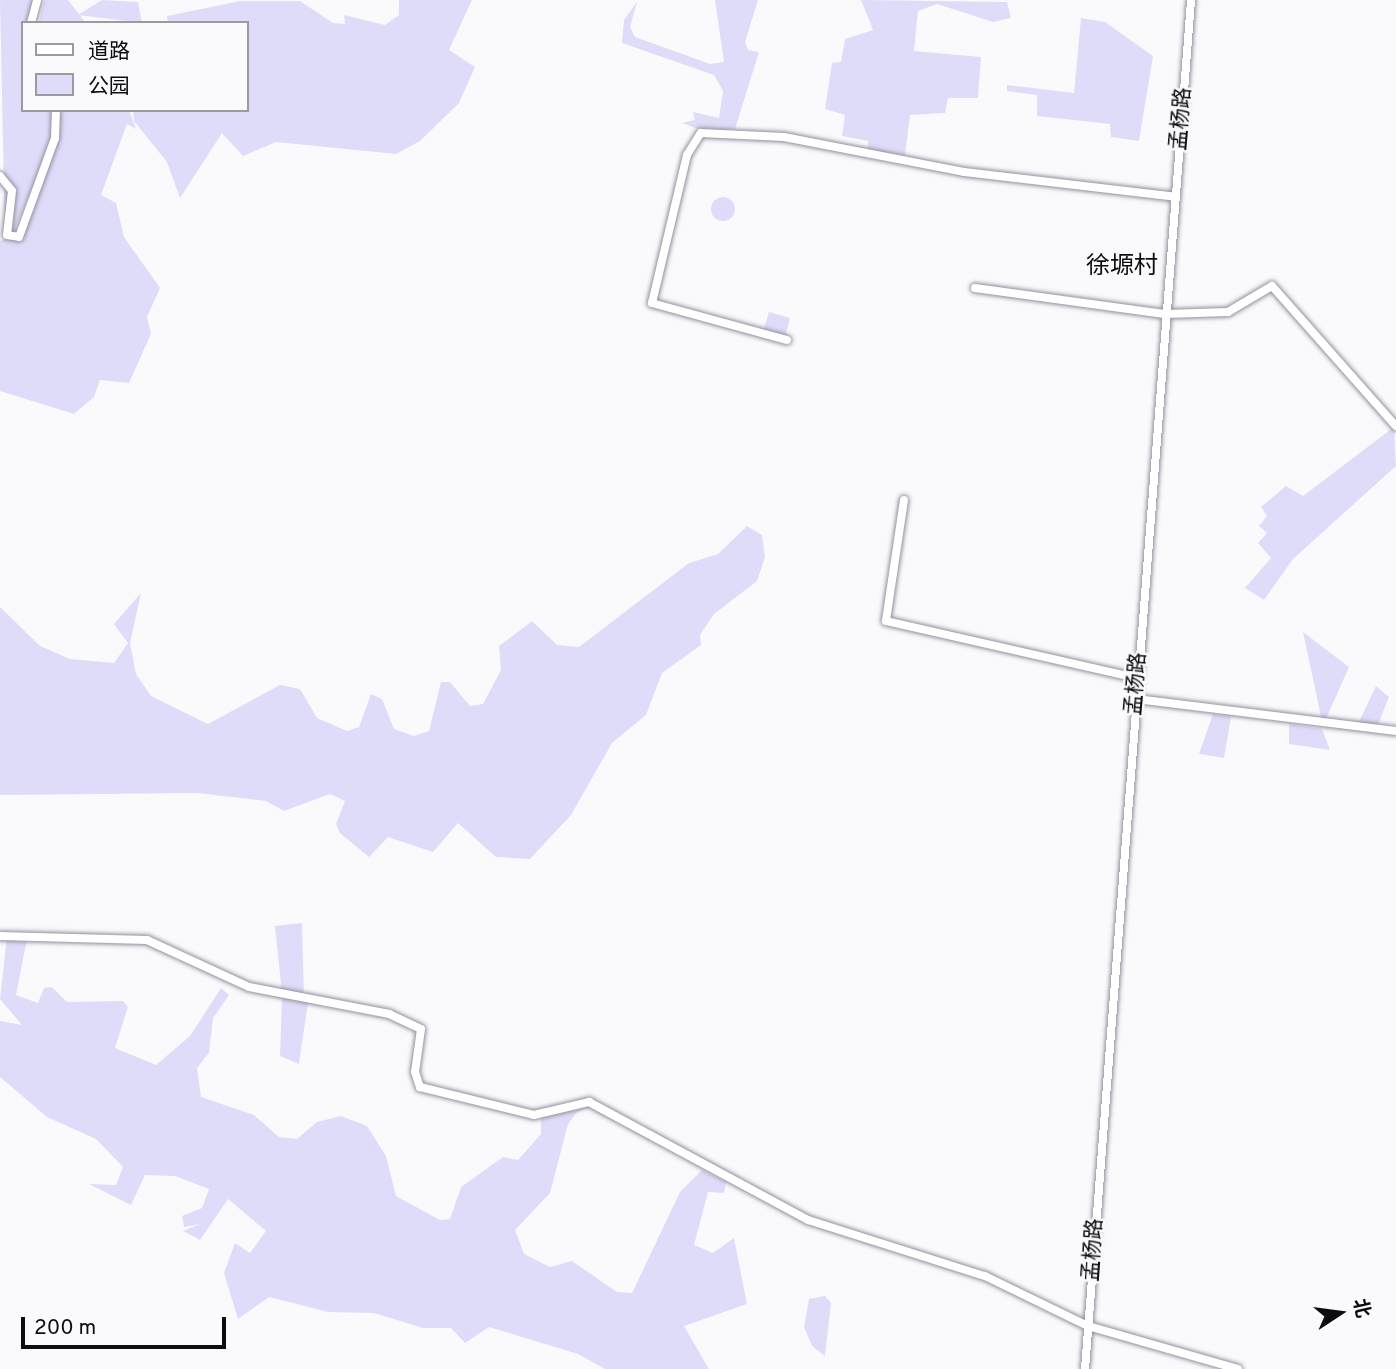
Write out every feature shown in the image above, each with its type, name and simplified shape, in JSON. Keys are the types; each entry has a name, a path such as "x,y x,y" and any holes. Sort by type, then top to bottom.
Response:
{"street":[{"path":"32,21 37,0"},
{"name":"孟杨路","path":"1085,1369 1191,0"},
{"path":"0,176 12,191 7,235 19,237 55,138 56,112"},
{"path":"787,340 652,303 687,155 701,133 784,137 964,172 1176,197"},
{"path":"975,288 1166,314 1227,312 1272,286 1396,426"},
{"path":"904,500 886,621 1137,678"},
{"path":"1136,699 1396,732"},
{"path":"0,936 147,940 249,987 399,1018 421,1029 415,1072 420,1087 534,1115 589,1102 808,1220 985,1276 1088,1326 1238,1369"}],"green space":[{"path":"0,0 41,0 36,21 21,21 21,112 53,112 53,139 13,233 5,238"},
{"path":"44,0 68,0 84,21 39,21"},
{"path":"102,0 138,2 142,21 126,21 78,15"},
{"path":"399,0 472,0 449,50 475,67 459,103 420,141 396,154 276,142 243,156 222,133 180,198 167,162 134,121 133,112 248,112 248,21 168,21 167,16 240,1 300,1 333,23 345,24 344,15 385,25 399,15"},
{"path":"715,0 758,0 745,42 748,50 759,52 735,129 701,130 682,123 695,120 693,112 719,118 723,91 714,75 622,43 624,20 637,2 630,27 635,37 710,64 724,62"},
{"path":"861,0 1007,2 1011,18 993,22 937,4 918,11 914,51 981,57 978,98 948,98 945,113 910,115 905,155 868,150 868,141 842,136 845,115 825,109 832,63 841,62 845,39 873,30"},
{"path":"1081,18 1105,22 1153,56 1139,141 1111,137 1110,124 1037,116 1037,95 1007,91 1007,85 1074,93"},
{"path":"60,112 130,112 136,129 127,124 101,195 116,203 124,237 160,288 147,317 151,334 129,383 100,380 94,397 74,414 0,391 0,241 18,234 58,141"},
{"path":"723,197 734,204 735,209 728,220 723,221 712,214 711,209 718,198"},
{"path":"769,312 790,318 785,338 763,331"},
{"path":"1394,427 1396,466 1293,559 1264,600 1245,588 1271,558 1258,543 1267,533 1259,526 1267,516 1261,507 1286,486 1303,496"},
{"path":"747,526 762,535 765,557 757,581 714,614 700,635 701,645 662,673 646,715 612,743 571,815 530,859 496,857 458,823 433,852 388,837 369,857 340,833 336,824 345,801 330,794 284,811 266,801 197,793 0,795 0,607 40,646 70,659 114,663 128,643 114,624 141,593 130,643 136,674 151,696 208,724 280,685 300,689 317,718 347,731 359,727 371,694 382,699 394,729 414,736 429,731 441,682 450,682 470,706 483,704 501,670 499,646 532,621 557,645 579,647 689,563 718,554"},
{"path":"1303,632 1349,667 1323,726"},
{"path":"1376,686 1389,697 1375,732 1355,730"},
{"path":"1213,714 1231,717 1224,758 1199,754"},
{"path":"1289,724 1322,729 1330,750 1289,744"},
{"path":"302,923 304,998 282,994 275,926"},
{"path":"7,936 27,939 16,995 38,1003 44,988 52,987 67,1002 123,1001 128,1007 115,1048 156,1065 190,1036 221,988 229,995 213,1018 209,1053 197,1068 201,1097 254,1115 279,1137 297,1139 317,1122 341,1116 367,1126 386,1156 396,1196 440,1220 450,1219 461,1187 503,1157 518,1160 541,1134 541,1118 596,1105 577,1112 568,1124 550,1193 515,1230 524,1254 550,1267 572,1261 617,1292 632,1293 680,1192 702,1170 726,1182 724,1193 708,1192 694,1245 713,1253 734,1238 747,1304 684,1326 709,1369 605,1369 578,1354 489,1327 465,1343 451,1328 423,1328 374,1313 328,1312 269,1297 238,1319 224,1273 235,1243 250,1253 266,1231 228,1199 200,1240 183,1231 200,1224 184,1227 182,1216 202,1208 209,1189 175,1176 145,1175 131,1205 89,1184 116,1185 123,1167 96,1139 47,1117 0,1077 0,1021 22,1025 0,999"},
{"path":"282,998 308,1002 299,1064 280,1056"},
{"path":"825,1296 831,1303 825,1356 812,1346 804,1327 809,1299"}],"district":[{"name":"徐塬村","path":"1122,268"}]}
